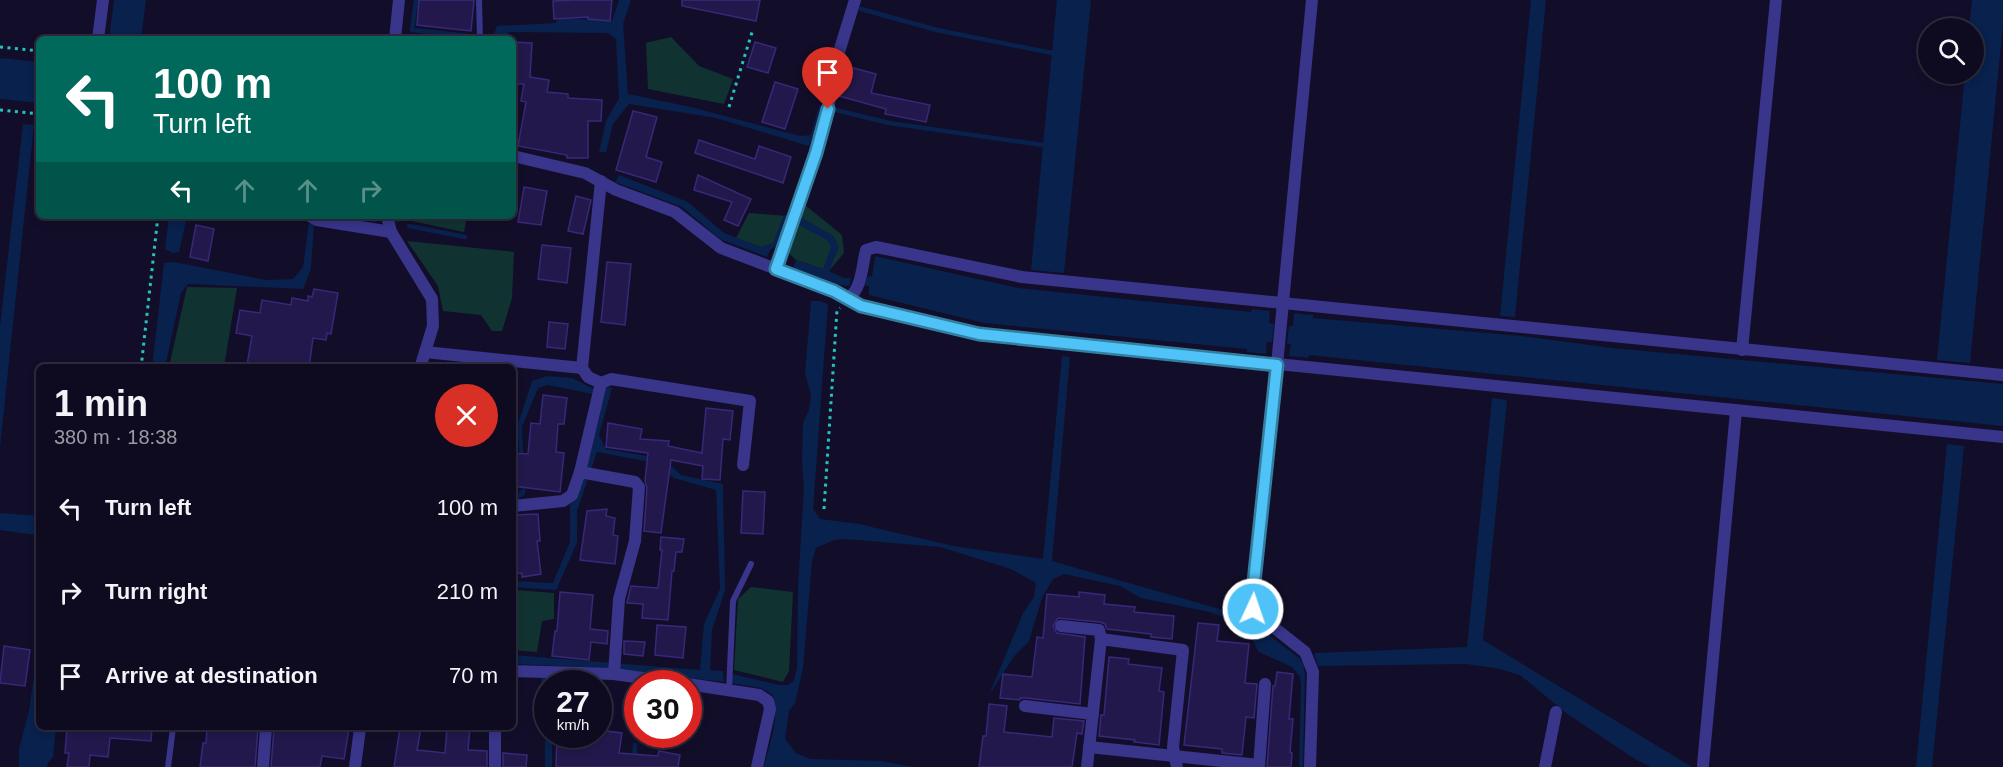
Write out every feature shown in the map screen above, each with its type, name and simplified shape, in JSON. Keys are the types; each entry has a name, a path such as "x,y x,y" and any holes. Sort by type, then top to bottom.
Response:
{"street":[{"path":"98,36 102,0"},
{"path":"395,36 399,0"},
{"path":"776,269 816,153 828,109 838,52 855,0"},
{"path":"1310,767 1313,672 1305,652 1258,615 1253,609 1252,601 1312,0"},
{"path":"1742,350 1776,0"},
{"path":"516,157 585,173 616,190 675,213 721,248 834,291 861,306 979,334 2003,437"},
{"path":"601,181 582,368 588,377 601,383 611,379 750,401 743,465"},
{"path":"315,219 391,232"},
{"path":"388,219 391,232 432,299 432,326 421,364"},
{"path":"848,298 855,294 866,250 876,247 1022,276 2003,375"},
{"path":"425,352 582,368"},
{"path":"516,506 563,501 572,495 585,473 601,383"},
{"path":"1703,765 1736,411"},
{"path":"585,473 635,482 639,487 635,541 619,599 614,674"},
{"path":"1061,626 1100,630 1101,639 1087,767"},
{"path":"1101,639 1183,650 1173,747 1176,761"},
{"path":"516,671 624,675"},
{"path":"1089,747 1176,761 1259,766 1265,684"},
{"path":"702,686 759,695 768,701 770,710 757,767"},
{"path":"1025,706 1093,714"},
{"path":"1545,767 1556,712"},
{"path":"263,767 267,730"},
{"path":"355,767 360,730"},
{"path":"495,730 495,767"}],"lane":[{"path":"479,0 480,36"},
{"path":"729,690 733,602 751,564"},
{"path":"168,767 174,730"}],"path":[{"path":"729,107 753,29"},
{"path":"0,47 36,51"},
{"path":"0,110 36,114"},
{"path":"141,364 159,219"},
{"path":"824,508 837,310 848,298"}],"green space":[{"path":"671,37 699,66 733,79 724,104 648,89 646,43"},
{"path":"805,205 842,235 844,253 829,271 796,260 779,244 773,243 761,247 736,238 749,213 800,217"},
{"path":"402,219 466,219 464,232"},
{"path":"407,241 514,252 512,298 502,331 492,331 481,315 443,311 438,286"},
{"path":"187,287 237,288 224,364 170,364"},
{"path":"751,587 793,592 789,671 783,682 734,670 738,599"},
{"path":"516,590 554,593 554,619 542,621 537,652 516,650"}],"water":[{"path":"114,0 146,0 141,36 109,36"},
{"path":"619,0 631,0 623,24 628,94 691,107 800,136 813,135 809,146 716,118 629,104 613,124 606,152 599,152 606,121 619,98 616,39 608,33 509,32 505,36 493,36 497,26 555,23 560,18 612,21"},
{"path":"1057,0 1091,0 1064,273 1031,270"},
{"path":"1531,0 1546,0 1515,317 1500,316"},
{"path":"1972,0 2003,0 2003,24 1970,363 1937,360 1964,84 1984,84 1984,18 1970,18"},
{"path":"0,58 36,62 36,103 0,99"},
{"path":"23,124 34,125 0,447 0,326"},
{"path":"619,175 688,202 724,233 761,247 773,243 784,215 790,216 779,244 770,250 767,257 720,239 682,207 615,182"},
{"path":"800,217 834,236 839,247 829,271 844,278 851,278 849,286 793,268 796,260 823,269 831,247 827,240 797,224"},
{"path":"169,219 186,219 179,252 173,253 165,249"},
{"path":"309,223 314,224 311,269 303,289 188,284 181,293 166,364 152,364 164,263 174,262 266,280 293,279 303,267"},
{"path":"875,256 1018,288 1251,312 1252,309 1270,311 1269,323 1274,324 1272,342 1267,342 1266,354 1247,352 1247,349 984,323 869,295 869,286 865,286 867,277 872,276"},
{"path":"811,301 828,304 813,509 820,519 859,524 953,546 1043,559 1062,356 1070,357 1052,561 1244,616 1299,658 1305,674 1303,767 1299,767 1300,677 1292,667 1259,652 1245,626 1210,612 1141,598 1120,586 1064,574 1053,579 1042,598 1029,641 1015,655 989,695 1023,613 1034,597 1036,583 1011,569 940,547 845,539 834,540 816,548 812,561 803,668 795,703 789,711 785,739 796,753 810,759 881,761 913,767 764,767 774,722 773,695 761,688 730,683 733,674 778,685 788,685 794,681 797,667 798,586 804,488 803,423 809,410 811,395 805,373"},
{"path":"1294,313 1313,315 1313,318 1522,336 1612,348 2003,384 2003,426 1309,355 1308,358 1289,356 1291,344 1287,344 1289,326 1293,326"},
{"path":"547,376 572,378 594,389 593,394 548,385 538,388 522,427 525,494 516,500 516,496 523,488 517,427 532,381"},
{"path":"606,387 612,388 599,435 606,449 664,459 681,475 723,484 725,590 712,630 710,670 723,671 724,682 702,679 702,670 700,670 704,624 720,589 716,490 674,478 656,463 597,452 577,511 577,543 556,590 516,587 516,581 553,583 570,542 570,505 585,477"},
{"path":"1492,398 1507,400 1483,640 1692,767 1651,767 1635,759 1566,713 1520,675 1496,668 1465,664 1318,666 1314,653 1467,647"},
{"path":"1947,444 1964,446 1932,767 1916,767"},
{"path":"0,513 36,516 36,535 0,530"},
{"path":"516,655 700,670 624,670 516,664"},
{"path":"36,662 36,730 56,730 53,757 47,767 19,767 19,749 29,711"},
{"path":"545,748 552,748 552,767 545,767"}],"building":[{"path":"419,0 474,0 471,31 417,25"},
{"path":"612,0 610,21 588,19 588,17 554,19 553,1"},
{"path":"682,0 760,0 756,21 682,6"},
{"path":"516,42 532,43 530,77 549,80 547,92 568,94 568,98 602,100 601,121 588,121 588,158 567,158 567,155 518,146 526,102 521,101 524,84 516,84"},
{"path":"755,42 776,48 768,73 747,67"},
{"path":"846,66 876,74 871,93 930,105 926,122 885,114 886,109 839,96"},
{"path":"775,82 798,89 785,129 762,122"},
{"path":"633,111 657,117 646,157 662,162 656,182 616,170"},
{"path":"699,140 755,159 759,146 791,157 783,183 695,153"},
{"path":"698,175 751,199 738,226 724,220 732,202 694,190"},
{"path":"524,187 547,191 541,225 518,222"},
{"path":"576,196 591,200 583,234 568,231"},
{"path":"196,225 214,229 208,261 190,257"},
{"path":"542,245 571,248 567,283 538,279"},
{"path":"607,262 631,264 625,325 601,322"},
{"path":"314,289 338,293 331,334 327,333 326,340 313,338 310,364 247,364 252,336 236,333 240,310 260,313 262,300 291,305 292,298 308,301 308,296 312,297"},
{"path":"549,322 568,324 565,349 547,347"},
{"path":"543,395 567,398 564,424 558,424 556,452 564,453 560,492 516,486 516,453 528,454 531,423 540,424"},
{"path":"706,408 733,411 730,440 723,439 720,480 702,479 703,466 671,460 661,533 644,531 648,453 606,447 608,423 642,429 640,439 669,441 668,446 702,453"},
{"path":"743,491 765,492 763,534 741,533"},
{"path":"607,509 606,516 615,518 613,535 618,536 615,564 580,560 587,511"},
{"path":"538,514 540,541 537,541 541,574 522,577 522,573 516,574 516,515"},
{"path":"661,537 684,539 682,552 676,552 674,571 672,571 668,620 642,618 643,604 627,603 631,586 658,588"},
{"path":"560,592 593,595 590,629 608,631 607,644 591,642 589,660 552,656 555,631 557,631"},
{"path":"1079,592 1105,595 1104,604 1135,607 1134,612 1174,616 1172,639 1107,629 1105,624 1100,622 1058,618 1053,626 1057,633 1085,637 1080,704 1026,698 1020,698 1020,700 1000,698 1003,674 1032,677 1037,637 1043,638 1047,594 1079,597"},
{"path":"1198,623 1219,625 1217,641 1249,644 1245,683 1257,684 1254,718 1246,717 1242,755 1222,753 1222,749 1184,745"},
{"path":"657,625 686,627 683,658 655,655"},
{"path":"624,641 645,642 643,656 624,654"},
{"path":"4,646 30,650 25,686 0,683"},
{"path":"1109,657 1129,659 1128,664 1162,668 1159,691 1164,692 1159,745 1099,736 1101,715 1104,715"},
{"path":"1277,672 1293,674 1289,719 1293,719 1291,767 1267,767 1273,686 1275,686"},
{"path":"989,704 1007,706 1004,732 1052,737 1054,718 1084,721 1082,734 1077,733 1072,767 979,767 983,736 986,736"},
{"path":"67,730 152,730 151,741 110,738 108,757 90,755 89,767 67,767 69,753 65,753"},
{"path":"207,730 258,730 255,767 200,767 203,743 206,743"},
{"path":"274,730 349,730 344,759 322,756 320,767 271,767"},
{"path":"400,730 421,730 417,750 445,753 447,730 470,730 468,750 487,751 487,767 394,767"},
{"path":"612,732 622,733 619,753 658,756 659,751 680,755 678,767 556,767 557,748 612,748"},
{"path":"503,753 527,755 526,767 503,767"}],"waterway":[{"path":"416,0 412,30 469,36"},
{"path":"861,9 937,30 1052,53"},
{"path":"813,135 821,108"},
{"path":"836,110 889,123 1043,145"},
{"path":"370,219 375,220"},
{"path":"409,226 465,237"},
{"path":"634,767 635,748"}],"route":[{"path":"828,109 816,153 776,269 834,291 861,306 979,334 1277,365 1253,609"}]}
